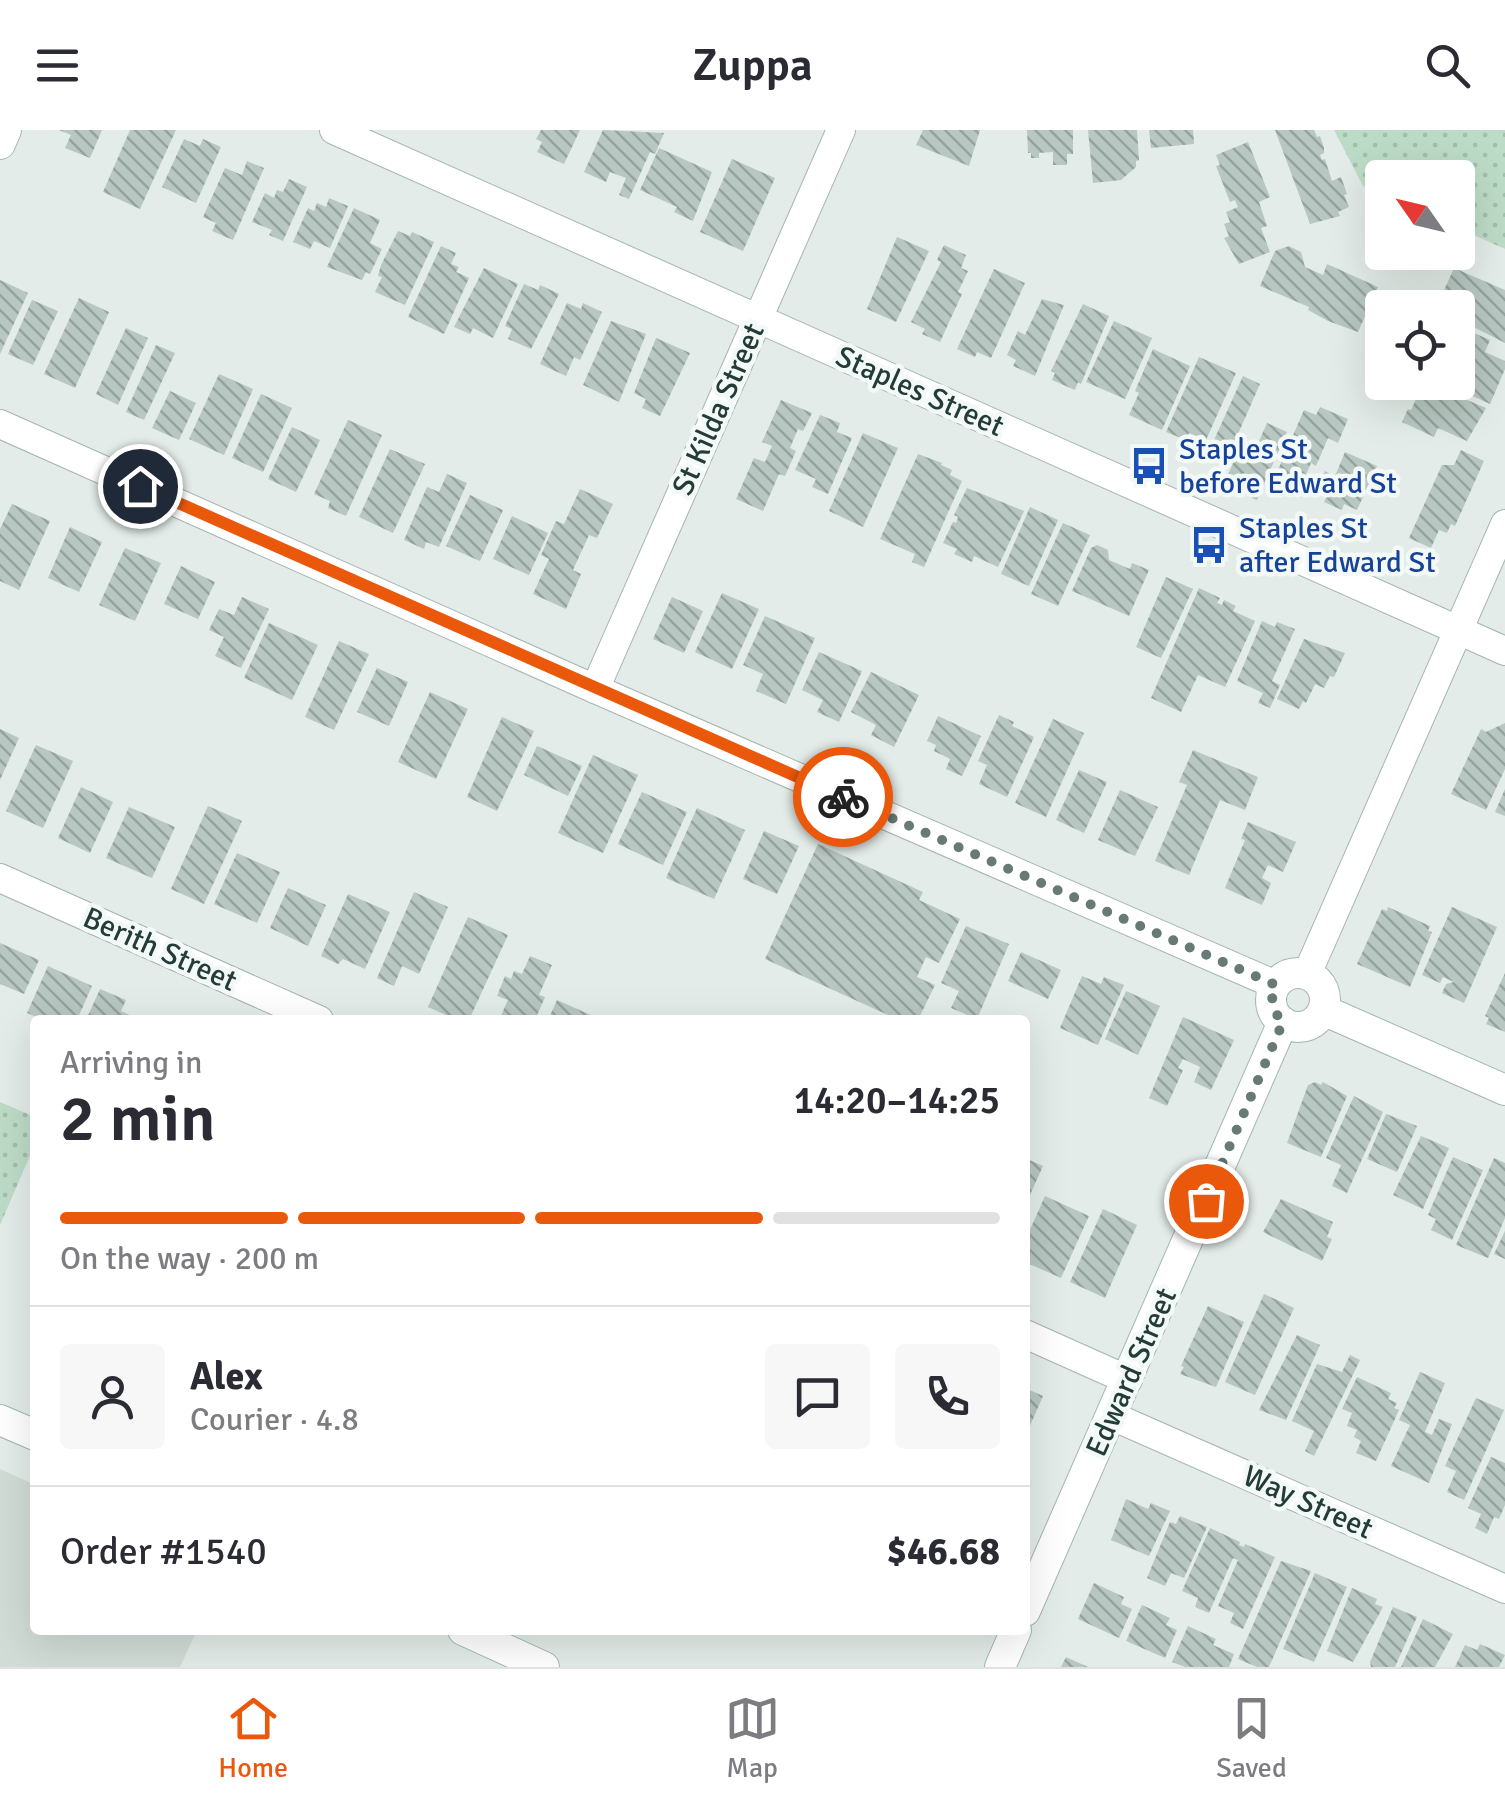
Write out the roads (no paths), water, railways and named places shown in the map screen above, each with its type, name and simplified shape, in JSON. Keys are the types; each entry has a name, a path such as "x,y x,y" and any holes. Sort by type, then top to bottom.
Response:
{"street":[{"path":"0,144 6,130"},
{"name":"Staples Street","path":"334,130 1505,651"},
{"name":"St Kilda Street","path":"594,689 841,130"},
{"path":"0,424 594,689 1276,985"},
{"path":"1307,974 1505,524"},
{"name":"Berith Street","path":"0,878 308,1015"},
{"path":"1290,974 1307,974 1324,992 1323,1010 1306,1026 1290,1026 1277,1016 1272,1001 1276,985 1290,974"},
{"path":"1323,1010 1505,1090"},
{"name":"Edward Street","path":"1030,1599 1283,1022"},
{"path":"1030,1336 1128,1380"},
{"name":"Way Street","path":"1112,1416 1505,1588"},
{"path":"0,1420 30,1433"},
{"path":"474,1635 544,1667"},
{"path":"1000,1667 1014,1635"}],"place":[{"name":"Staples St before Edward St","path":"1149,466"},
{"name":"Staples St after Edward St","path":"1209,545"}]}
